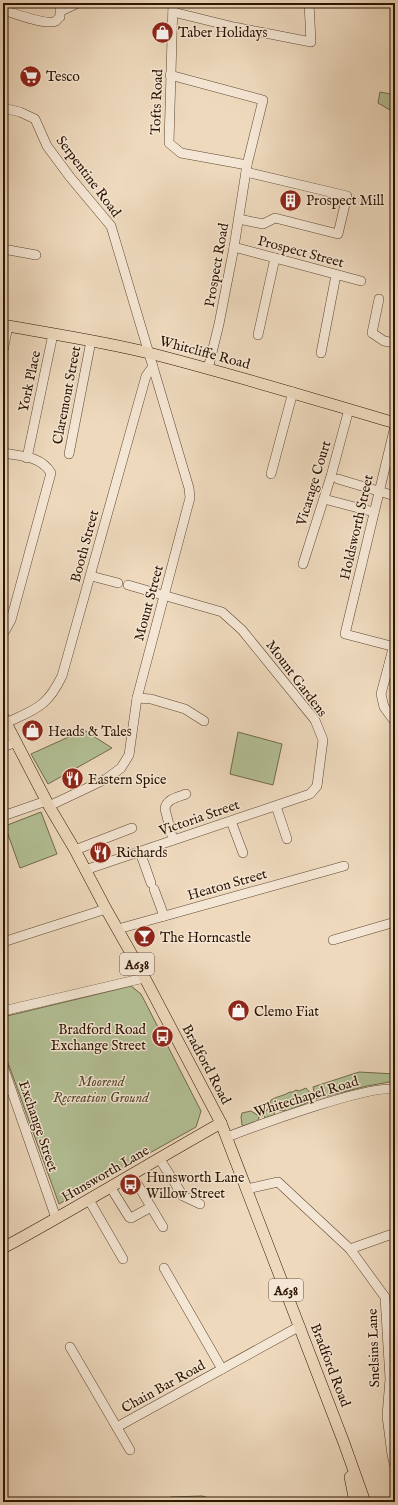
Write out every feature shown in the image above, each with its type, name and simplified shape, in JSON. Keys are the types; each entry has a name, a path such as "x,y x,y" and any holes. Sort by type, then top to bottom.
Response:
{"main road":[{"name":"Whitcliffe Road","path":"6,326 92,341 149,353 293,392 395,422"},
{"name":"Bradford Road","path":"5,720 48,804 118,929 221,1123 300,1326 365,1502"},
{"name":"Hunsworth Lane","path":"3,1248 111,1188 159,1158 221,1123"},
{"name":"Bradford Road","path":"344,1443 355,1502"}],"street":[{"path":"3,10 46,22 56,21 60,16 60,7 78,3"},
{"path":"173,8 234,27 311,42 309,3"},
{"name":"Tofts Road","path":"173,8 169,143 181,153 247,168"},
{"name":"Prospect Road","path":"170,75 263,100 247,168 234,247 219,324 208,369"},
{"name":"Serpentine Road","path":"3,108 20,112 35,119 47,146 70,177 111,226 149,353"},
{"path":"239,219 263,224 275,218 338,234 347,196 247,168"},
{"name":"Prospect Street","path":"234,247 361,281"},
{"path":"3,249 36,255"},
{"path":"258,335 275,258"},
{"path":"321,353 336,275"},
{"path":"379,298 372,333 384,340 395,343"},
{"path":"3,351 6,326"},
{"name":"York Place","path":"27,458 53,334"},
{"name":"Claremont Street","path":"69,454 92,341"},
{"path":"149,353 153,366"},
{"name":"Booth Street","path":"5,720 39,707 54,692 62,676 146,376 153,366"},
{"name":"Mount Street","path":"3,816 48,804 106,779 121,768 128,755 137,698 190,498 189,488 153,366"},
{"path":"271,474 293,392"},
{"name":"Vicarage Court","path":"303,564 324,499 349,409"},
{"name":"Holdsworth Street","path":"395,426 345,634 395,645"},
{"path":"3,453 38,460 47,466 51,474 11,620 3,634"},
{"path":"338,479 395,496"},
{"path":"324,499 374,512"},
{"path":"91,576 118,583"},
{"name":"Mount Gardens","path":"128,585 222,612 242,630 315,720 323,740 317,786 310,794 276,806"},
{"path":"395,645 381,694 384,707 395,722"},
{"path":"137,698 152,699 185,709 204,720"},
{"path":"3,748 16,742"},
{"path":"173,840 165,804 186,794"},
{"path":"276,806 287,839"},
{"name":"Victoria Street","path":"85,870 276,806"},
{"path":"231,821 243,854"},
{"path":"75,850 132,828"},
{"path":"140,852 164,916"},
{"name":"Heaton Street","path":"118,929 344,866"},
{"path":"3,942 106,909"},
{"path":"333,940 395,922"},
{"path":"3,1011 144,978"},
{"name":"Exchange Street","path":"3,1066 56,1218"},
{"name":"Whitechapel Road","path":"227,1137 283,1116 330,1102 375,1090 390,1088 395,1090"},
{"path":"159,1158 183,1196 200,1204"},
{"path":"132,1174 162,1227"},
{"name":"Snelsins Lane","path":"247,1188 278,1182 350,1249 385,1297 390,1379 387,1416 395,1467"},
{"path":"111,1188 131,1218 151,1207"},
{"path":"89,1200 123,1259"},
{"path":"350,1249 395,1232"},
{"name":"Chain Bar Road","path":"164,1268 222,1369"},
{"name":"Chain Bar Road","path":"117,1428 300,1326"},
{"name":"Chain Bar Road","path":"70,1347 130,1450"}],"green space":[{"path":"380,92 395,95 395,111 390,110 378,103"},
{"path":"84,730 112,748 48,784 31,754"},
{"path":"238,732 282,744 273,785 230,774"},
{"path":"41,812 57,854 20,868 5,826"},
{"name":"Moorend Recreation Ground","path":"131,986 141,994 201,1111 196,1127 59,1204 3,1049 3,1017"},
{"path":"359,1072 395,1074 395,1081 367,1086 316,1099 313,1087"},
{"path":"306,1088 311,1094 311,1101 287,1111 275,1110 274,1115 265,1118 264,1115 259,1117 257,1124 246,1127 242,1125 242,1113 251,1111 259,1116 267,1110 271,1100 290,1092 296,1090 299,1091"},
{"path":"202,1496 223,1502 155,1502 171,1497"}],"place":[{"name":"Taber Holidays","path":"163,32"},
{"name":"Tesco","path":"31,76"},
{"name":"Prospect Mill","path":"291,200"},
{"name":"Heads & Tales","path":"32,731"},
{"name":"Eastern Spice","path":"72,779"},
{"name":"Richards","path":"101,852"},
{"name":"The Horncastle","path":"144,937"},
{"name":"Clemo Fiat","path":"238,1011"},
{"name":"Bradford Road Exchange Street","path":"162,1037"},
{"name":"Hunsworth Lane Willow Street","path":"131,1185"}]}
